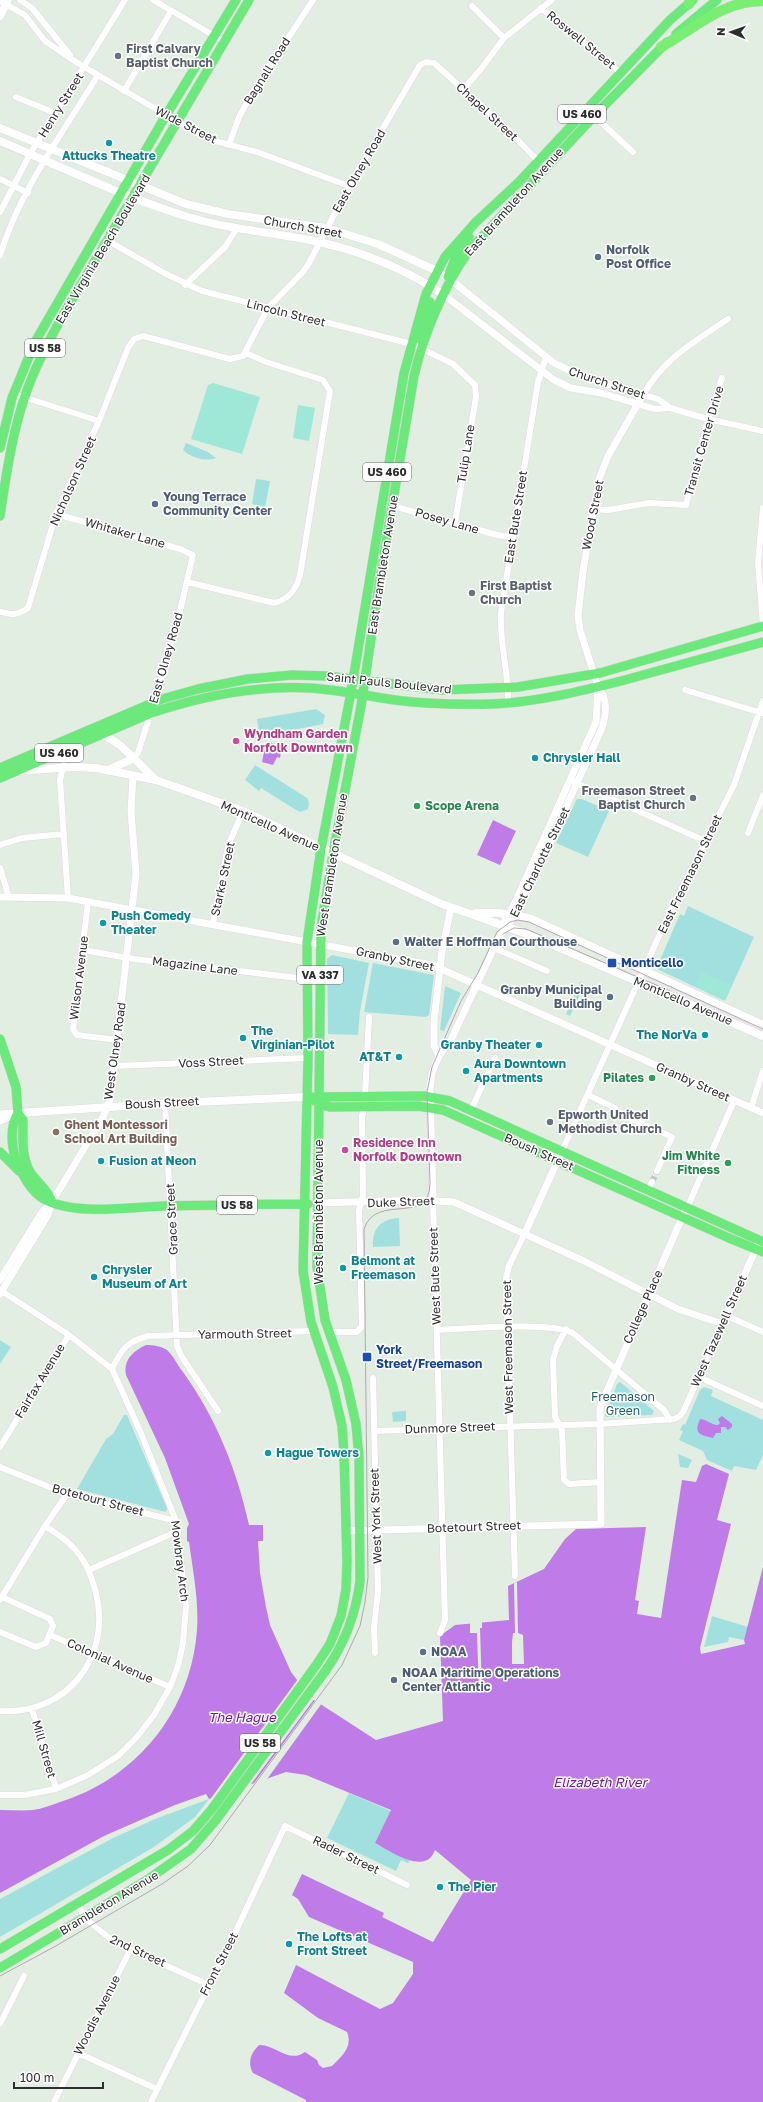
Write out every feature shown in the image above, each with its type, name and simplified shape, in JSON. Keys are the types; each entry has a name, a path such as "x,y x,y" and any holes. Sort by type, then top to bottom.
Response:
{"highway":[{"path":"662,47 683,35 712,13 748,0 763,1"}],"main road":[{"name":"East Virginia Beach Boulevard","path":"0,448 14,394 35,342 166,116 236,0"},
{"name":"East Virginia Beach Boulevard","path":"0,516 1,498 24,397 39,359 95,260 249,0"},
{"name":"East Brambleton Avenue","path":"363,694 392,505 414,376 421,349 444,296 449,279 475,242 594,116 662,47 717,0"},
{"name":"East Brambleton Avenue","path":"351,692 402,384 412,344 437,271 454,246 475,223 587,109 670,20 691,1"},
{"path":"0,16 4,2"},
{"name":"Church Street","path":"0,128 186,204 228,214 326,228 378,244 437,271 449,279"},
{"name":"Church Street","path":"0,141 186,217 226,226 319,242 378,260 431,287 444,296"},
{"path":"449,279 457,254 471,234 475,223"},
{"path":"86,255 95,260"},
{"path":"421,349 422,330 431,287"},
{"name":"Saint Pauls Boulevard","path":"89,731 154,702 198,689 270,676 304,675 353,678 443,690 508,687 594,674 763,626"},
{"name":"Saint Pauls Boulevard","path":"101,734 151,713 202,698 252,690 304,688 351,692 427,703 508,703 554,697 598,687 763,642"},
{"name":"West Brambleton Avenue","path":"202,1821 317,1664 333,1636 344,1603 347,1582 342,1426 334,1387 314,1331 307,1305 303,1271 303,1204 308,1058 307,942 321,849 351,692"},
{"name":"West Brambleton Avenue","path":"210,1827 326,1670 347,1632 357,1601 360,1574 359,1457 356,1424 346,1380 329,1332 321,1302 317,1276 317,1203 320,944 333,854 363,694"},
{"name":"Monticello Avenue","path":"89,731 101,734 118,743 132,759 156,780"},
{"name":"US 460","path":"0,768 89,731"},
{"name":"Monticello Avenue","path":"0,778 101,734"},
{"path":"108,770 132,759"},
{"name":"Monticello Avenue","path":"17,771 62,769 73,767 108,770 156,780 243,811 321,849 451,908 471,913 530,935 763,1036"},
{"name":"Monticello Avenue","path":"471,913 512,915 532,920 763,1025"},
{"name":"US 58","path":"0,1039 16,1087 18,1113 23,1120 24,1150 27,1164 37,1180 49,1192 52,1202"},
{"name":"Boush Street","path":"18,1113 165,1103 306,1097 319,1100 365,1096 430,1096 445,1099 472,1110 562,1151 650,1186 687,1208 762,1239"},
{"name":"Boush Street","path":"319,1100 330,1107 430,1107 447,1111 759,1250"},
{"name":"US 58","path":"18,1113 12,1122 12,1143 15,1158 24,1177 43,1199 52,1202"},
{"path":"0,1152 24,1177"},
{"name":"Duke Street","path":"52,1202 63,1206 77,1208 317,1203"},
{"name":"Brambleton Avenue","path":"0,1949 168,1850 187,1836 202,1821"},
{"name":"Brambleton Avenue","path":"0,1968 159,1873 184,1854 210,1827"}],"street":[{"name":"Wide Street","path":"20,0 32,8 76,62"},
{"name":"Henry Street","path":"0,212 30,154 125,0"},
{"path":"153,0 224,42"},
{"name":"Bagnall Road","path":"229,145 239,117 251,95 313,0"},
{"path":"463,90 504,38 552,0"},
{"name":"Wide Street","path":"4,2 25,15 45,41 84,67 177,122 212,140 258,152 349,186"},
{"path":"472,6 504,38"},
{"name":"Roswell Street","path":"541,8 621,72"},
{"path":"124,91 171,11"},
{"name":"Chapel Street","path":"426,62 434,63 545,168"},
{"name":"East Olney Road","path":"246,353 268,308 303,272 349,186 414,75 420,65 426,62"},
{"name":"Henry Street","path":"0,256 28,193 45,160 98,75"},
{"path":"16,97 55,113"},
{"path":"587,109 634,152"},
{"path":"0,179 28,193"},
{"path":"226,226 228,214"},
{"path":"185,285 225,247 237,228"},
{"name":"Lincoln Street","path":"98,235 185,285 202,291 412,344 453,364 475,385"},
{"name":"Church Street","path":"449,279 546,357 577,374 658,399 670,408"},
{"name":"Church Street","path":"444,296 541,372 566,386 605,394 655,409 670,408 708,419 763,431"},
{"name":"Wood Street","path":"598,687 580,630 578,616 592,509 597,486 605,464 654,376 662,367 694,341 728,319"},
{"name":"Nicholson Street","path":"0,612 14,615 21,613 28,608 56,514 99,421 128,348 134,339 143,336 216,356 235,359 246,353"},
{"path":"187,582 274,603 284,600 292,593 300,575 330,391 323,380 266,362 246,353"},
{"name":"East Bute Street","path":"508,703 508,687 500,621 541,372 546,357"},
{"name":"Transit Center Drive","path":"592,509 608,510 649,503 686,505 708,419 722,378"},
{"name":"Tulip Lane","path":"455,523 476,397 475,385"},
{"path":"14,394 99,421"},
{"name":"Posey Lane","path":"382,503 497,535 513,537"},
{"path":"763,508 758,563 763,626"},
{"name":"Whitaker Lane","path":"56,514 180,549 193,555"},
{"name":"East Olney Road","path":"132,759 138,754 151,713 193,555"},
{"name":"East Charlotte Street","path":"439,1056 452,1040 504,926 512,915 574,782 596,722 598,687"},
{"path":"685,690 761,713"},
{"name":"East Freemason Street","path":"611,1045 644,970 741,769 761,713 763,701"},
{"path":"67,749 60,780 68,898"},
{"path":"132,910 136,865 131,811 134,776"},
{"path":"574,782 706,841"},
{"path":"748,833 763,795"},
{"name":"Starke Street","path":"213,924 228,846 243,811"},
{"path":"0,845 22,838 64,834"},
{"path":"0,868 9,897"},
{"name":"Granby Street","path":"0,897 68,898 432,965 763,1114"},
{"name":"Wilson Avenue","path":"88,902 74,1031 80,1036 118,1040"},
{"path":"439,1056 435,1049 433,1039 446,925 451,908"},
{"name":"West Olney Road","path":"0,1292 48,1215 52,1202 110,1100 132,910"},
{"path":"494,948 547,971"},
{"name":"Magazine Lane","path":"82,950 307,979"},
{"path":"365,1096 369,1017"},
{"name":"West Freemason Street","path":"515,1576 506,1278 509,1266 611,1045"},
{"name":"West Bute Street","path":"439,1056 431,1077 430,1107 446,1620 440,1632"},
{"name":"Voss Street","path":"114,1066 308,1058"},
{"path":"472,1110 495,1058"},
{"path":"751,1108 763,1071"},
{"path":"588,1095 615,1108 624,1116 672,1137 657,1171"},
{"name":"College Place","path":"601,1524 601,1482 598,1424 600,1406 615,1368 734,1100"},
{"name":"Grace Street","path":"165,1103 177,1346 182,1357 218,1411"},
{"path":"329,1332 360,1330 362,1324 359,1211 363,1195 363,1111 369,1106"},
{"path":"0,1114 18,1113"},
{"path":"0,1122 18,1113"},
{"name":"Duke Street","path":"317,1203 446,1200 462,1204 524,1235 582,1260 678,1309 723,1324"},
{"name":"West Olney Road","path":"0,1280 42,1212 52,1202"},
{"name":"West Tazewell Street","path":"670,1420 680,1416 683,1412 759,1250 762,1239"},
{"name":"Mowbray Arch","path":"0,1292 68,1334 112,1369 141,1433 176,1520 186,1606 183,1643 178,1666 170,1687 154,1715 138,1737 118,1756 88,1775 56,1789 24,1795 0,1795"},
{"path":"727,1316 763,1332"},
{"path":"437,1330 548,1327 566,1330 573,1333 664,1410 670,1420"},
{"path":"566,1330 557,1346 553,1360 555,1417 560,1425 565,1482 569,1484 601,1482"},
{"name":"Yarmouth Street","path":"112,1369 125,1347 136,1339 148,1336 314,1331"},
{"name":"Fairfax Avenue","path":"0,1447 68,1334"},
{"path":"699,1377 763,1406"},
{"name":"West York Street","path":"373,1378 378,1591 373,1632 376,1653"},
{"name":"Dunmore Street","path":"374,1431 598,1424 670,1420"},
{"name":"Botetourt Street","path":"0,1467 67,1494 176,1520"},
{"path":"0,1632 36,1647 46,1643 50,1635 53,1626 50,1619 1,1599 45,1526 67,1494"},
{"name":"Botetourt Street","path":"346,1531 601,1524"},
{"path":"0,1710 24,1711 32,1709 44,1705 64,1693 79,1678 93,1654 100,1631 98,1602 89,1570 84,1560 68,1541 45,1526"},
{"path":"89,1570 178,1531"},
{"name":"Colonial Avenue","path":"50,1635 170,1687"},
{"name":"Mill Street","path":"32,1709 56,1789"},
{"name":"Rader Street","path":"285,1826 407,1885"},
{"name":"Front Street","path":"151,2102 255,1892 285,1826"},
{"name":"2nd Street","path":"77,1904 85,1917 109,1939 130,1950 209,1985"},
{"name":"Woodis Avenue","path":"54,2102 130,1950"},
{"path":"0,2024 24,1976"},
{"path":"78,2053 157,2089"}],"green space":[{"path":"186,443 208,452 216,458 208,460 186,453 183,450"},
{"path":"256,479 270,481 265,507 252,504"},
{"path":"316,709 325,715 323,724 260,737 257,719"},
{"path":"255,765 307,798 309,803 308,809 300,812 261,788 259,791 245,780"},
{"path":"577,799 582,799 609,811 588,857 556,843"},
{"path":"688,906 754,937 725,1001 657,969 680,914 684,916"},
{"path":"332,955 369,963 360,1011 358,1035 328,1034 327,959"},
{"path":"373,963 434,975 429,1015 426,1017 364,1012"},
{"path":"580,982 585,984 570,1016 566,1014"},
{"path":"445,986 461,993 444,1031 440,1030"},
{"path":"399,1218 400,1246 373,1247 374,1235 378,1226 387,1220"},
{"path":"0,1340 11,1347 0,1364"},
{"name":"Freemason Green","path":"620,1382 654,1411 652,1415 606,1417 605,1415 617,1384"},
{"path":"704,1387 713,1390 711,1396 763,1420 763,1455 756,1470 734,1466 732,1471 707,1460 703,1451 679,1440 683,1431 680,1430 683,1424 685,1425 700,1390"},
{"path":"406,1411 406,1421 393,1422 392,1412"},
{"path":"124,1415 127,1415 167,1508 166,1512 77,1489 106,1439 113,1434"},
{"path":"678,1454 692,1460 688,1468 680,1467"},
{"path":"712,1616 748,1627 744,1640 729,1637 728,1642 704,1647"},
{"path":"349,1793 391,1811 375,1843 410,1860 408,1863 401,1860 396,1871 327,1838"},
{"path":"209,1799 195,1817 154,1847 0,1937 0,1899 113,1838 155,1819"}],"shaded area":[{"path":"213,383 260,397 242,454 191,439 208,385"},
{"path":"298,405 315,408 309,441 293,438"},
{"path":"701,972 732,985 725,1000 695,986"}],"water":[{"path":"266,742 276,744 278,751 281,752 280,758 277,757 273,765 262,762"},
{"path":"493,820 516,831 500,865 477,855"},
{"name":"Elizabeth River","path":"146,1345 157,1346 167,1350 195,1390 215,1426 232,1465 249,1525 263,1525 263,1541 258,1541 260,1573 266,1607 270,1625 291,1672 311,1698 376,1740 443,1721 440,1636 455,1625 509,1620 508,1586 544,1569 565,1539 576,1529 646,1527 635,1600 639,1601 637,1614 661,1618 682,1480 696,1482 702,1466 706,1464 729,1474 717,1520 731,1524 700,1648 701,1654 745,1644 744,1640 763,1567 763,2102 306,2102 306,2100 253,2073 250,2061 254,2051 259,2045 271,2047 293,2056 305,2052 317,2060 319,2065 323,2068 332,2066 343,2055 348,2047 349,2042 347,2032 318,2018 284,1993 296,1965 380,2009 393,2003 413,1974 413,1962 309,1917 298,1899 292,1895 302,1874 384,1913 382,1917 433,1942 471,1880 435,1850 430,1858 418,1862 402,1858 375,1843 391,1810 306,1775 286,1772 209,1799 206,1794 175,1805 104,1836 0,1893 0,1810 29,1810 43,1808 88,1791 113,1776 136,1758 155,1737 171,1714 184,1688 193,1660 197,1630 197,1608 189,1542 187,1541 187,1528 189,1524 165,1458 125,1370 128,1360 133,1353"},
{"path":"722,1416 732,1424 732,1427 728,1430 725,1427 721,1427 721,1433 716,1433 713,1438 699,1433 697,1427 700,1419 718,1425 720,1423 718,1419"}],"pier":[{"path":"517,1582 518,1633 523,1635 524,1664 512,1664 512,1642 513,1633 515,1633 514,1583"},
{"path":"482,1622 482,1628 480,1628 482,1692 479,1692 477,1633 470,1633 470,1623"},
{"path":"298,1679 315,1698 249,1787 209,1801"},
{"path":"316,1699 322,1703 265,1782 252,1786"}],"tunnel":[{"path":"652,1182 657,1171"}],"tram line":[{"path":"0,1976 54,1947 162,1884 188,1866 210,1845 342,1665 360,1626 368,1577 364,1229 370,1218 379,1212 412,1207 421,1204 428,1196 430,1183 427,1092 432,1067 461,1001 478,973 497,932 510,922 518,920 529,922 763,1029"},
{"path":"503,934 514,928 526,929 670,991"}],"place":[{"name":"First Calvary Baptist Church","path":"118,56"},
{"name":"Attucks Theatre","path":"109,143"},
{"name":"Norfolk Post Office","path":"598,257"},
{"name":"Young Terrace Community Center","path":"155,504"},
{"name":"First Baptist Church","path":"472,593"},
{"name":"Wyndham Garden Norfolk Downtown","path":"236,741"},
{"name":"Chrysler Hall","path":"535,758"},
{"name":"Freemason Street Baptist Church","path":"693,798"},
{"name":"Scope Arena","path":"417,806"},
{"name":"Push Comedy Theater","path":"103,923"},
{"name":"Walter E Hoffman Courthouse","path":"396,942"},
{"name":"Monticello","path":"612,963"},
{"name":"Granby Municipal Building","path":"610,997"},
{"name":"The NorVa","path":"705,1035"},
{"name":"The Virginian-Pilot","path":"243,1038"},
{"name":"Granby Theater","path":"539,1045"},
{"name":"AT&T","path":"399,1057"},
{"name":"Aura Downtown Apartments","path":"466,1071"},
{"name":"Pilates","path":"652,1078"},
{"name":"Epworth United Methodist Church","path":"550,1122"},
{"name":"Ghent Montessori School Art Building","path":"56,1132"},
{"name":"Residence Inn Norfolk Downtown","path":"345,1150"},
{"name":"Fusion at Neon","path":"101,1161"},
{"name":"Jim White Fitness","path":"728,1163"},
{"name":"Belmont at Freemason","path":"343,1268"},
{"name":"Chrysler Museum of Art","path":"94,1277"},
{"name":"York Street/Freemason","path":"367,1357"},
{"name":"Hague Towers","path":"268,1453"},
{"name":"NOAA","path":"423,1652"},
{"name":"NOAA Maritime Operations Center Atlantic","path":"394,1680"},
{"name":"The Pier","path":"440,1887"},
{"name":"The Lofts at Front Street","path":"289,1944"}],"water label":[{"name":"The Hague","path":"242,1717"}]}
